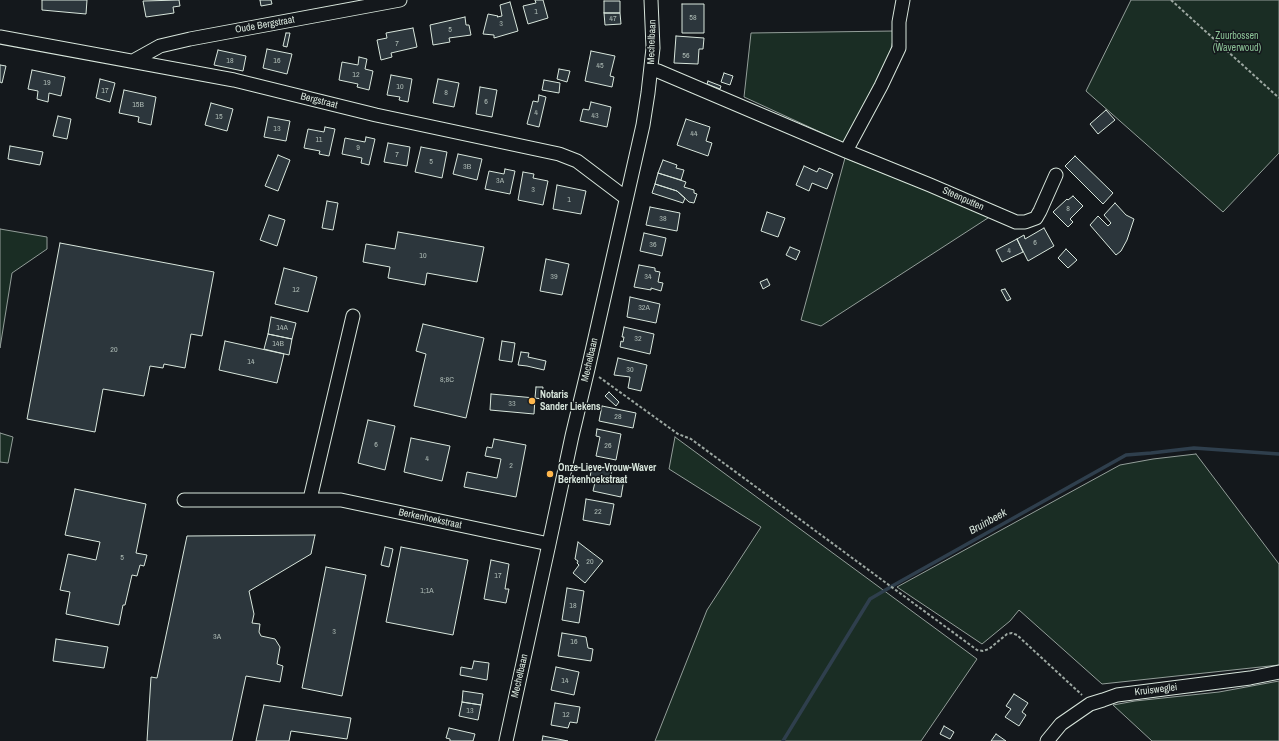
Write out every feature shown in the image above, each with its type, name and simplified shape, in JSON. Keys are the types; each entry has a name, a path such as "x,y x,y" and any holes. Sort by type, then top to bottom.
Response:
{"street":[{"name":"Oude Bergstraat","path":"133,61 160,46 182,40 400,0"},
{"name":"Mechelbaan","path":"506,741 572,436 643,125 651,69 653,41 651,0"},
{"path":"846,152 881,86 898,48 899,22 903,0"},
{"name":"Bergstraat","path":"0,37 234,80 376,115 559,154 576,161 626,198"},
{"name":"Steenputten","path":"651,69 1016,222 1025,222 1036,218 1056,174"},
{"path":"310,499 353,316"},
{"name":"Berkenhoekstraat","path":"184,500 341,500 549,544"},
{"name":"Kruisweglei","path":"1047,741 1061,724 1090,704 1118,695 1250,678 1279,672"}],"path":[{"path":"1172,0 1279,98"},
{"path":"588,369 678,434 690,439 977,650 983,651 989,648 1007,634 1012,633 1017,635 1090,704"}],"green space":[{"name":"Zuurbossen (Waverwoud)","path":"1131,0 1279,0 1279,153 1223,212 1086,91"},
{"path":"895,31 890,54 844,143 744,97 751,33"},
{"path":"845,158 991,216 821,326 801,320"},
{"path":"0,229 47,237 47,249 12,273 0,348"},
{"path":"0,433 13,437 8,463 0,462"},
{"path":"675,437 977,659 921,741 655,741 707,610 761,527 669,469"},
{"path":"1196,454 1279,564 1279,665 1102,684 1019,610 1010,621 982,644 897,587 1120,465 1153,459"},
{"path":"1279,681 1279,741 1152,741 1113,705 1135,701 1219,692"}],"building":[{"path":"42,0 87,0 86,14 42,10"},
{"path":"179,0 180,6 173,7 174,13 146,17 143,1"},
{"path":"260,0 271,0 272,4 261,6"},
{"path":"535,0 543,0 548,18 528,24 523,6 536,3"},
{"path":"604,1 620,1 620,13 604,13"},
{"path":"510,2 518,31 494,38 494,35 483,34 488,14 498,16 497,17 502,16 500,5"},
{"path":"682,4 704,4 704,33 682,33"},
{"path":"604,13 620,13 621,24 605,25"},
{"path":"465,17 466,25 469,25 471,35 449,38 450,42 433,45 430,25"},
{"path":"413,28 417,47 391,53 392,57 381,60 377,40 387,38 386,33"},
{"path":"286,33 290,33 287,47 283,46"},
{"path":"676,36 704,38 703,49 699,49 698,64 674,63"},
{"path":"267,49 292,54 287,74 263,68"},
{"path":"218,50 246,56 243,71 214,65"},
{"path":"591,51 615,56 610,76 614,77 612,87 585,81"},
{"path":"359,57 367,59 365,69 373,71 369,90 357,87 358,84 339,80 342,62 358,65"},
{"path":"0,65 6,66 2,83 0,82"},
{"path":"559,69 570,71 567,82 557,79"},
{"path":"32,70 65,77 61,96 49,93 48,102 37,99 38,91 28,89"},
{"path":"724,73 733,76 730,85 721,82"},
{"path":"391,75 412,79 408,102 399,100 400,97 387,95"},
{"path":"100,79 115,83 110,102 96,98"},
{"path":"438,79 459,83 454,107 433,103"},
{"path":"544,80 560,83 559,93 542,90"},
{"path":"708,81 721,86 720,89 707,84"},
{"path":"480,87 497,90 492,117 476,114"},
{"path":"124,90 156,97 151,125 138,122 139,117 119,113"},
{"path":"539,95 546,97 539,127 527,124 533,101 538,102"},
{"path":"591,102 611,107 607,127 580,121 583,109 589,110"},
{"path":"211,103 233,109 227,131 205,125"},
{"path":"1106,110 1115,120 1098,134 1090,124"},
{"path":"58,116 71,119 67,139 53,136"},
{"path":"268,117 290,121 286,141 264,137"},
{"path":"686,119 710,127 706,141 712,143 708,156 677,145"},
{"path":"325,127 335,129 329,156 319,154 320,151 304,148 308,129 324,132"},
{"path":"366,137 375,139 369,165 361,163 362,158 342,154 345,138 365,142"},
{"path":"388,143 410,147 407,166 384,162"},
{"path":"10,146 43,152 40,165 8,159"},
{"path":"421,147 447,152 442,178 415,172"},
{"path":"458,154 482,159 477,180 453,174"},
{"path":"278,155 290,160 278,191 265,186"},
{"path":"1075,156 1113,193 1103,204 1065,166"},
{"path":"663,160 677,165 676,168 684,170 681,180 658,173"},
{"path":"804,166 817,172 819,168 833,174 827,189 812,183 809,191 796,185"},
{"path":"505,169 515,171 510,194 485,189 489,171 504,174"},
{"path":"523,172 534,174 533,178 548,181 543,205 518,200"},
{"path":"658,173 686,182 684,187 694,190 694,193 697,194 694,203 689,202 677,191 655,184"},
{"path":"655,184 677,191 685,198 683,203 652,193"},
{"path":"557,185 586,191 581,214 553,209"},
{"path":"1073,196 1083,206 1070,219 1073,222 1068,227 1053,212 1067,199 1068,200"},
{"path":"327,201 338,203 333,230 322,228"},
{"path":"1115,203 1126,215 1134,219 1127,240 1121,251 1116,255 1090,225 1098,216 1108,226 1111,223 1104,215"},
{"path":"650,207 680,213 677,231 646,225"},
{"path":"767,212 785,218 778,237 761,231"},
{"path":"269,215 285,220 277,246 260,240"},
{"path":"1044,228 1054,246 1028,261 1017,239 1024,235 1025,239"},
{"path":"398,232 484,247 477,282 427,273 425,285 388,278 390,267 363,262 366,244 395,249"},
{"path":"644,233 666,238 662,256 640,251"},
{"path":"1017,239 1023,252 1002,262 996,250"},
{"path":"60,243 214,272 202,336 191,334 185,368 164,364 163,368 150,366 144,396 103,389 95,432 27,419"},
{"path":"790,247 800,251 796,260 786,255"},
{"path":"1066,249 1077,260 1068,268 1058,258"},
{"path":"546,259 569,264 562,295 540,291"},
{"path":"639,265 655,268 655,271 660,272 658,282 663,283 661,291 651,288 651,290 634,287"},
{"path":"284,268 317,277 308,312 275,304"},
{"path":"767,279 770,285 763,289 760,282"},
{"path":"1005,289 1011,299 1007,301 1001,290"},
{"path":"630,297 660,304 656,323 627,317"},
{"path":"271,317 296,323 292,339 268,334"},
{"path":"423,324 484,338 466,418 414,406 426,354 416,351"},
{"path":"624,327 654,334 650,354 620,347 621,341 623,342 624,337 622,337"},
{"path":"268,334 292,339 289,355 264,349"},
{"path":"225,341 284,354 277,383 219,370"},
{"path":"502,341 515,343 512,362 499,360"},
{"path":"521,352 529,353 528,357 546,361 544,370 518,365"},
{"path":"618,358 647,365 641,391 628,388 630,377 614,375"},
{"path":"536,387 543,387 542,399 535,398"},
{"path":"609,392 619,402 616,406 605,396"},
{"path":"491,394 535,398 534,414 490,410"},
{"path":"602,406 636,413 633,428 599,421"},
{"path":"368,420 395,426 385,470 358,463"},
{"path":"597,429 621,434 616,460 596,456 600,437 596,436"},
{"path":"411,438 450,446 442,481 404,472"},
{"path":"494,439 526,445 516,497 464,487 467,472 497,478 501,459 485,456 487,447 492,448"},
{"path":"592,466 612,470 611,476 624,479 621,497 593,491 596,478 590,477"},
{"path":"75,489 146,504 136,553 147,555 144,566 140,565 137,576 132,575 119,625 66,614 70,592 60,590 68,554 96,560 100,542 65,535"},
{"path":"586,499 614,504 610,525 583,520"},
{"path":"315,535 311,554 249,591 254,614 252,623 260,624 259,632 261,636 275,639 280,647 277,664 283,666 280,682 246,676 232,741 147,741 151,677 157,678 187,536"},
{"path":"578,542 603,561 585,583 573,573 579,565 577,563 578,561 575,559"},
{"path":"385,547 393,549 389,567 381,565"},
{"path":"401,547 468,560 453,635 386,622"},
{"path":"491,560 509,564 505,589 509,589 506,603 484,599"},
{"path":"326,567 366,575 342,696 302,688"},
{"path":"567,588 584,591 579,623 562,620"},
{"path":"562,633 586,637 588,648 593,649 591,661 558,656"},
{"path":"56,639 108,647 104,668 53,661"},
{"path":"474,661 489,663 487,680 460,675 461,667 472,669"},
{"path":"556,667 579,672 574,695 551,690"},
{"path":"463,691 483,694 481,705 462,702"},
{"path":"1014,694 1028,703 1022,712 1026,715 1019,726 1005,717 1011,709 1006,706"},
{"path":"462,702 481,705 478,720 459,716"},
{"path":"555,703 580,707 577,723 570,722 568,728 551,725"},
{"path":"264,705 351,718 347,739 291,731 289,741 256,741"},
{"path":"944,726 954,732 950,739 940,734"},
{"path":"449,728 475,734 473,741 450,741 450,739 446,738"},
{"path":"996,734 1006,741 991,741"},
{"path":"543,736 568,741 542,741"}],"waterway":[{"name":"Bruinbeek","path":"783,741 870,599 894,585 1126,455 1194,448 1279,454"}],"place":[{"name":"Notaris Sander Liekens","path":"532,401"},
{"name":"Onze-Lieve-Vrouw-Waver Berkenhoekstraat","path":"550,474"}]}
